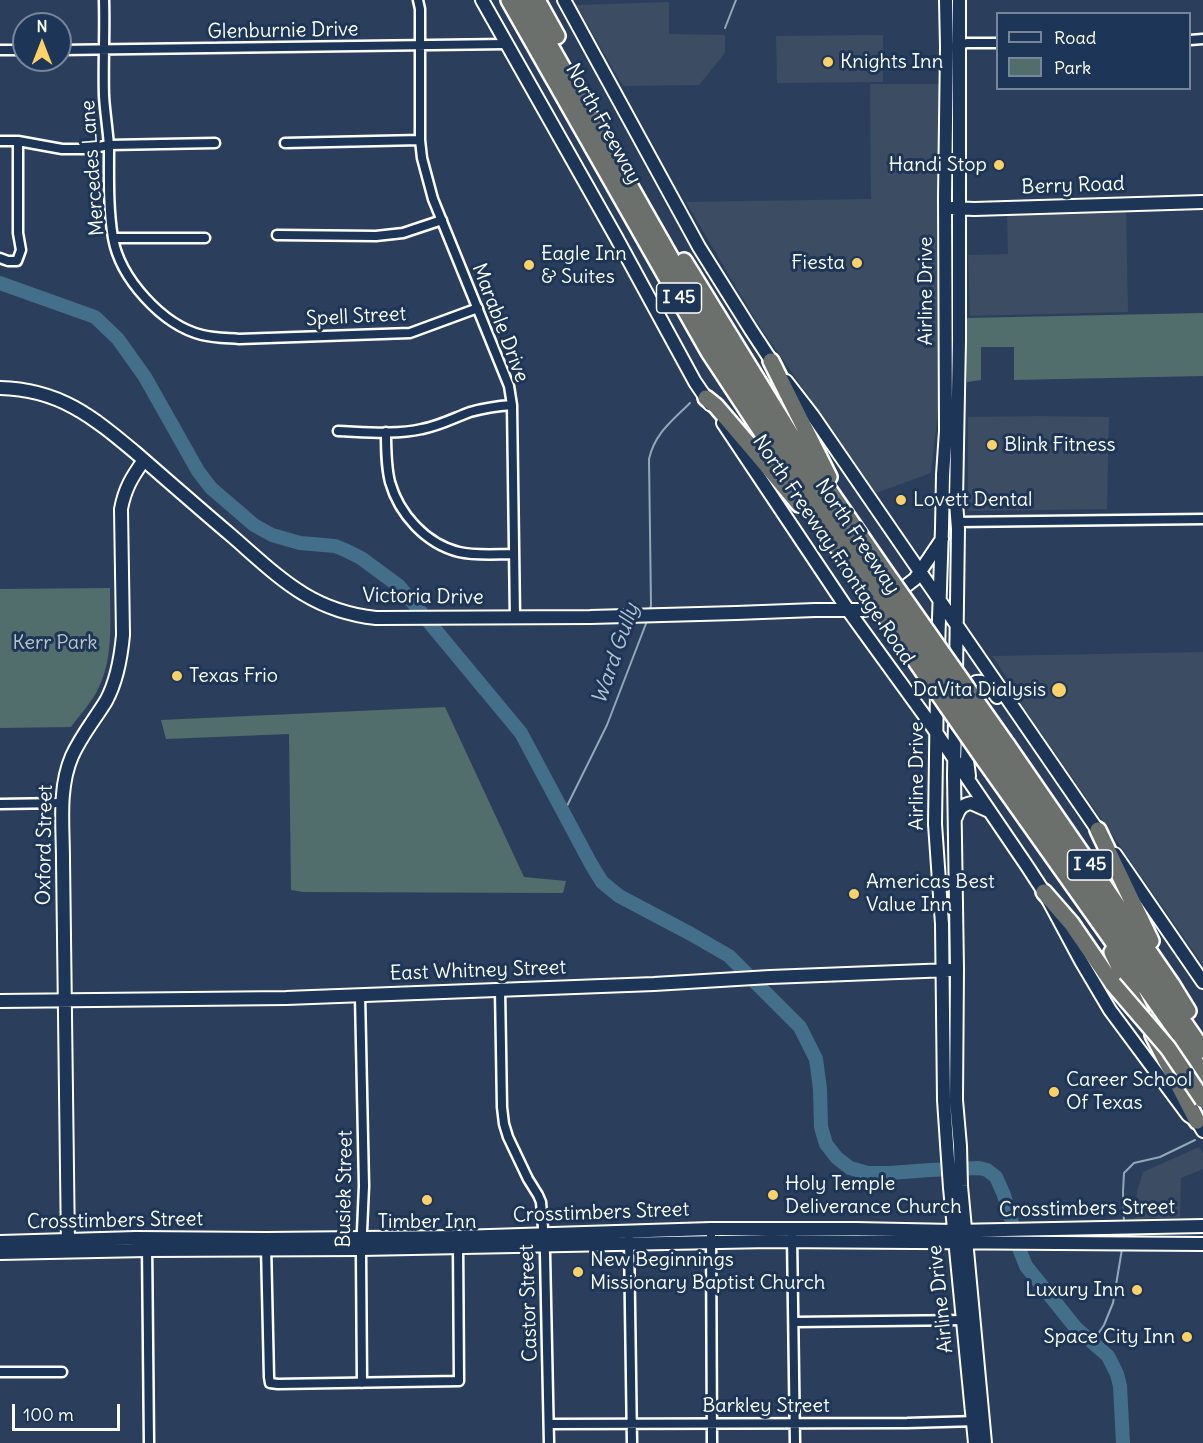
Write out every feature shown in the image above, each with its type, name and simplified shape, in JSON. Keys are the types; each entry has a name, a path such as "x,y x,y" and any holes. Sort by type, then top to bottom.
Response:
{"highway":[{"name":"North Freeway","path":"509,0 709,352 846,560 874,578"},
{"name":"North Freeway","path":"524,0 753,398 874,578 1203,1050"},
{"name":"North Freeway","path":"537,0 673,244 793,438 837,503 874,578 996,753 1172,985 1203,1036"},
{"path":"771,361 829,477 837,503"},
{"path":"706,398 716,406 846,560"},
{"name":"North Freeway","path":"996,753 1095,916 1184,1042 1203,1075"},
{"path":"1098,830 1172,985"},
{"path":"1044,892 1071,923 1113,984 1168,1048 1203,1100"},
{"path":"1095,916 1127,985 1200,1126"}],"main road":[{"name":"North Freeway Frontage Road","path":"482,0 695,382 848,610 955,759 1044,892 1110,1010 1188,1115 1200,1126"},
{"path":"564,0 699,247 771,361 813,416 1203,982"},
{"name":"Airline Drive","path":"946,0 953,46 959,208 959,309 952,417 938,544 935,824 956,1187 978,1421 975,1443"},
{"name":"Airline Drive","path":"950,1100 957,969 955,759 958,529 945,309 945,207 953,46 958,0"},
{"name":"Berry Road","path":"945,207 1203,202"},
{"path":"945,309 959,309"},
{"name":"Victoria Drive","path":"0,388 27,390 52,396 102,424 295,589 330,608 355,616 515,618 865,610 875,608 907,586 920,572 938,544"},
{"name":"Oxford Street","path":"68,1245 64,782 72,757 108,698 117,673 123,635 121,509 124,494 144,460"},
{"path":"943,493 950,505 950,519 957,522"},
{"path":"909,555 924,557 938,544"},
{"path":"815,610 823,603 831,590 830,581"},
{"path":"970,782 967,760 970,701 976,682 982,682 990,687 1013,722 1030,732"},
{"path":"955,821 958,809 967,804 975,804 989,811"},
{"path":"941,905 956,905"},
{"name":"East Whitney Street","path":"0,1001 286,998 957,969"},
{"name":"Crosstimbers Street","path":"0,1242 68,1245 266,1245 711,1236 997,1237 1034,1236 1071,1229 1203,1226"},
{"path":"1158,1243 1159,1227"},
{"path":"1071,1229 1072,1242"},
{"name":"Crosstimbers Street","path":"1034,1236 1072,1242 1203,1244"},
{"name":"Crosstimbers Street","path":"0,1252 68,1245"},
{"name":"Airline Drive","path":"978,1421 986,1443"}],"street":[{"name":"Mercedes Lane","path":"104,0 104,98 109,146 108,173 113,238 119,260 139,290 170,320 202,335 229,338"},
{"name":"Marable Drive","path":"418,0 420,140 427,179 509,386 512,405 515,618"},
{"path":"953,46 967,43 996,43"},
{"name":"Glenburnie Drive","path":"72,50 506,44"},
{"path":"285,143 420,140"},
{"path":"0,141 18,141 62,149 214,143"},
{"path":"0,258 17,261 21,250 18,233 18,141"},
{"path":"277,235 376,236 403,233 442,220"},
{"path":"113,238 205,238"},
{"name":"Spell Street","path":"229,338 410,333 478,308"},
{"path":"338,431 419,430 471,412 512,405"},
{"path":"386,432 390,482 396,499 418,529 443,546 458,552 514,554"},
{"path":"957,522 1203,519"},
{"path":"0,804 63,803"},
{"name":"Castor Street","path":"500,990 504,1124 512,1149 538,1195 543,1216 549,1443"},
{"name":"Busiek Street","path":"360,995 364,1186 361,1243 362,1383"},
{"path":"711,1236 712,1443"},
{"path":"792,1236 795,1443"},
{"path":"628,1237 632,1443"},
{"path":"266,1245 270,1383 362,1383 459,1381 458,1242"},
{"path":"147,1244 149,1443"},
{"path":"794,1322 968,1320"},
{"path":"0,1372 62,1372"},
{"name":"Barkley Street","path":"549,1424 978,1421"}],"shaded area":[{"path":"669,2 669,34 725,35 725,53 699,85 623,86 576,5"},
{"path":"883,35 883,82 777,83 776,36"},
{"path":"870,84 939,84 938,412 931,473 876,493 756,321 686,202 871,199"},
{"path":"1126,210 1128,312 970,316 968,255 1008,254 1007,212"},
{"path":"968,417 1109,417 1107,509 968,511"},
{"path":"1203,652 1203,965 1016,697 1010,682 992,656"},
{"path":"1199,1147 1203,1154 1203,1169 1181,1178 1180,1217 1135,1219 1137,1192 1143,1172"}],"green space":[{"path":"1203,313 1203,376 1014,380 1014,347 981,347 981,380 967,382 965,318"},
{"name":"Kerr Park","path":"110,588 110,642 106,668 96,693 71,727 0,728 0,589"},
{"path":"445,707 524,877 566,881 563,893 303,892 291,890 289,734 166,739 161,720"}],"waterway":[{"name":"Ward Gully","path":"725,28 736,0"},
{"path":"0,283 95,317 118,339 145,377 198,471 211,488 254,525 272,535 300,543 335,546 345,550 361,558 399,586 521,733 602,882 619,896 729,956 800,1027 816,1059 821,1127 826,1144 837,1158 850,1168 868,1173 979,1168 987,1170 996,1177 1004,1195 1026,1266 1076,1328 1108,1356 1117,1374 1120,1386 1123,1443"},
{"name":"Ward Gully","path":"650,610 649,459 660,435 690,403"},
{"name":"Ward Gully","path":"564,812 607,725 647,621"},
{"path":"1124,1222 1124,1173 1134,1163 1160,1157 1195,1140"},
{"path":"1092,1343 1104,1325 1113,1303 1122,1249"}],"place":[{"name":"Knights Inn","path":"828,62"},
{"name":"Handi Stop","path":"999,165"},
{"name":"Fiesta","path":"857,263"},
{"name":"Eagle Inn & Suites","path":"529,265"},
{"name":"Blink Fitness","path":"992,445"},
{"name":"Lovett Dental","path":"901,500"},
{"name":"Texas Frio","path":"177,676"},
{"name":"DaVita Dialysis","path":"1059,690"},
{"name":"Americas Best Value Inn","path":"854,894"},
{"name":"Career School Of Texas","path":"1054,1092"},
{"name":"Holy Temple Deliverance Church","path":"773,1195"},
{"name":"Timber Inn","path":"427,1200"},
{"name":"New Beginnings Missionary Baptist Church","path":"578,1272"},
{"name":"Luxury Inn","path":"1137,1290"},
{"name":"Space City Inn","path":"1187,1337"}]}
